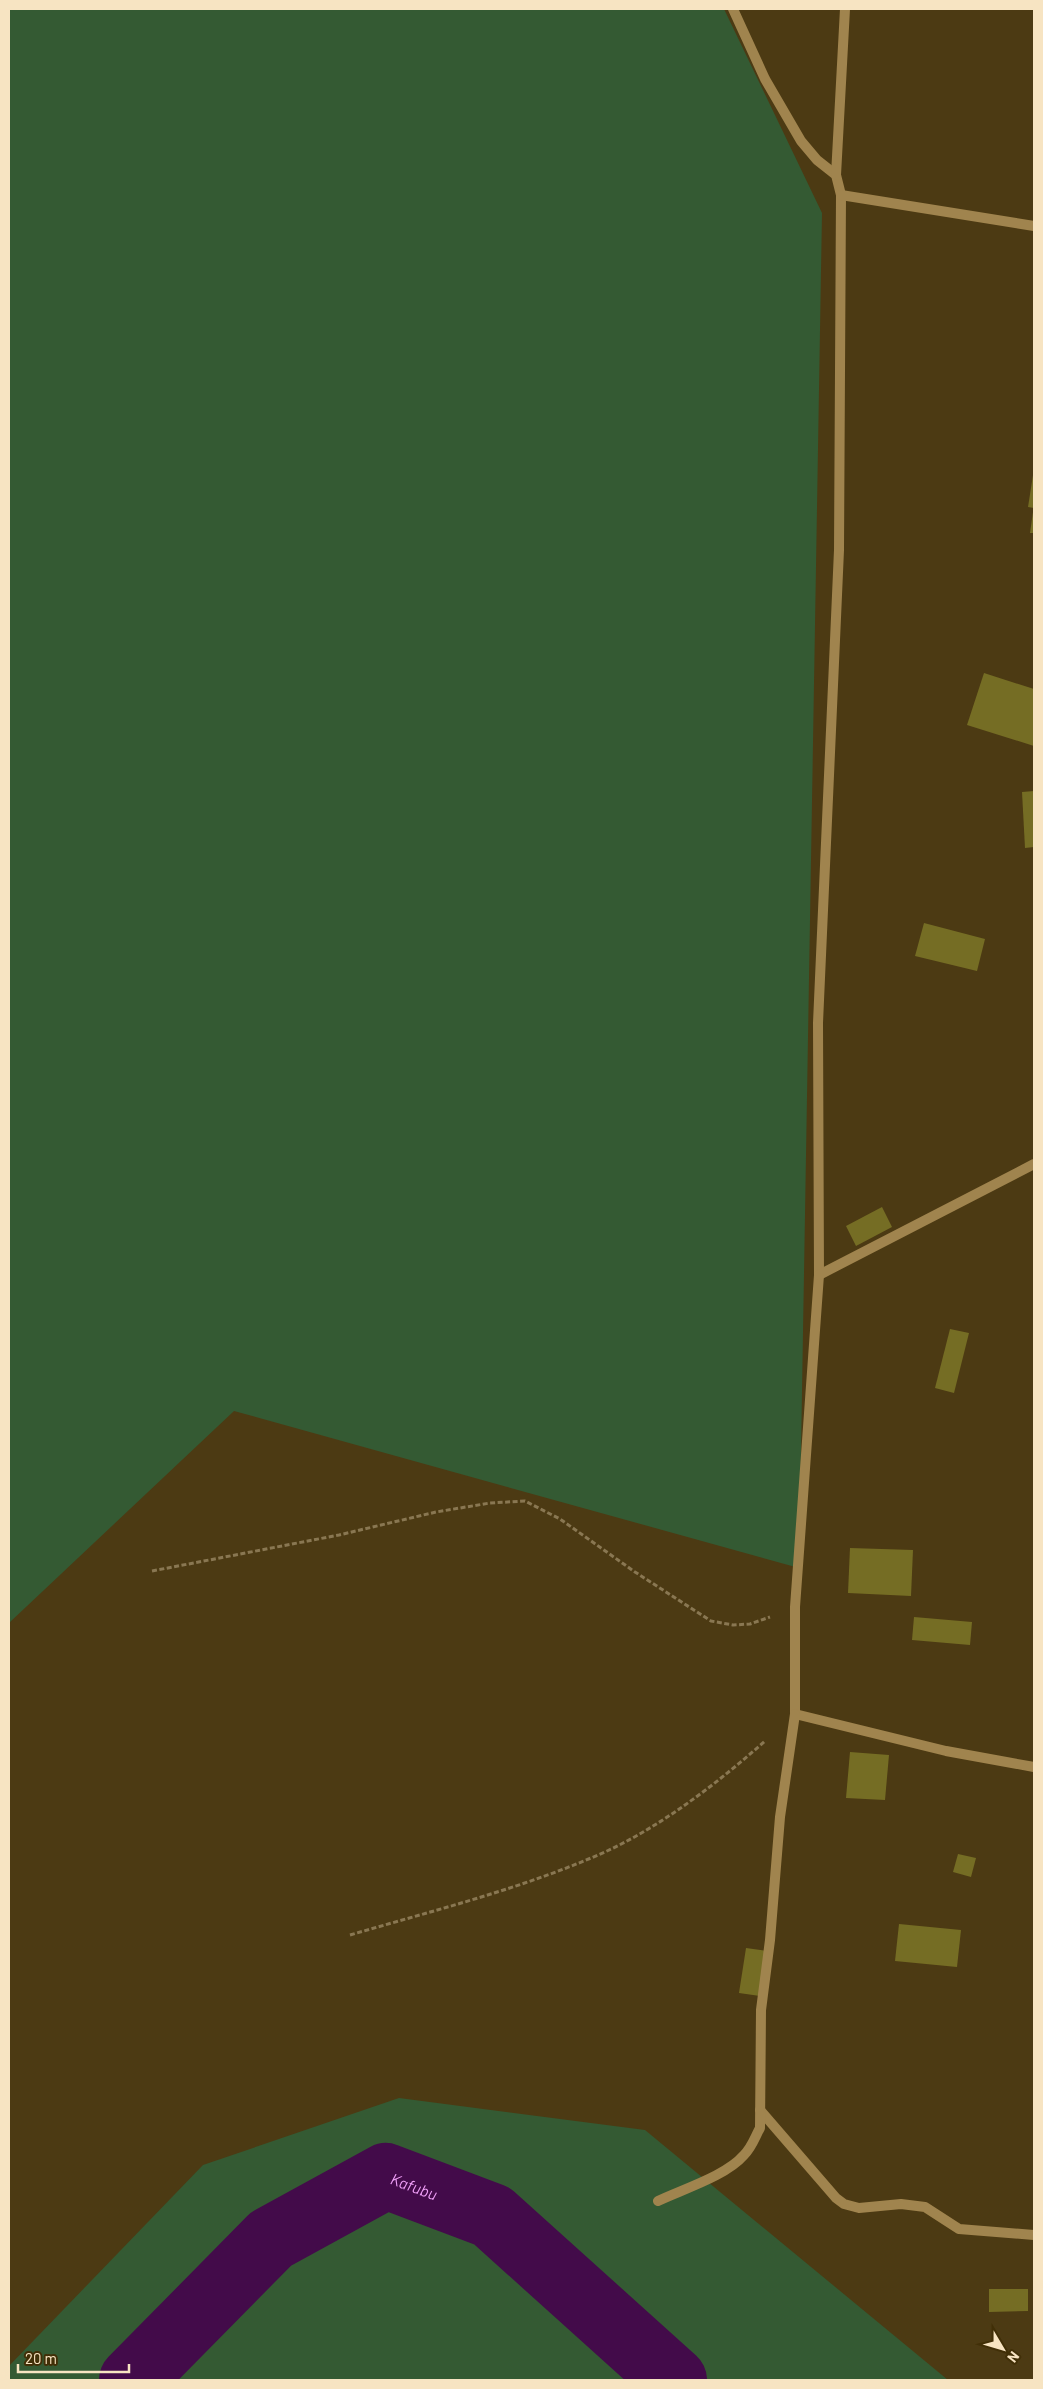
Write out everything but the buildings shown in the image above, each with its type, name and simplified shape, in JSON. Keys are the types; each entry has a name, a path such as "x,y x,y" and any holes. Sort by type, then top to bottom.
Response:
{"street":[{"path":"733,9 765,79 801,142 817,160 836,175"},
{"path":"658,2201 719,2173 744,2156 760,2128 761,2010 770,1940 780,1817 795,1714 794,1607 819,1276 818,1024 839,550 841,195 836,175 845,9"},
{"path":"841,195 1034,226"},
{"path":"819,1276 1034,1164"},
{"path":"795,1714 946,1751 1034,1767"},
{"path":"760,2110 844,2204 859,2208 901,2204 925,2207 959,2230 1034,2235"}],"path":[{"path":"152,1571 339,1535 436,1512 490,1503 525,1501 560,1519 635,1572 711,1621 733,1625 750,1624 794,1607"},
{"path":"350,1935 518,1885 607,1851 676,1811 731,1772 795,1714"}],"green space":[{"path":"9,9 724,9 822,213 799,1568 234,1411 9,1623"},
{"path":"399,2098 645,2130 948,2380 9,2380 9,2366 203,2165"}],"waterway":[{"name":"Kafubu","path":"132,2380 271,2239 386,2176 492,2216 674,2380"}]}
